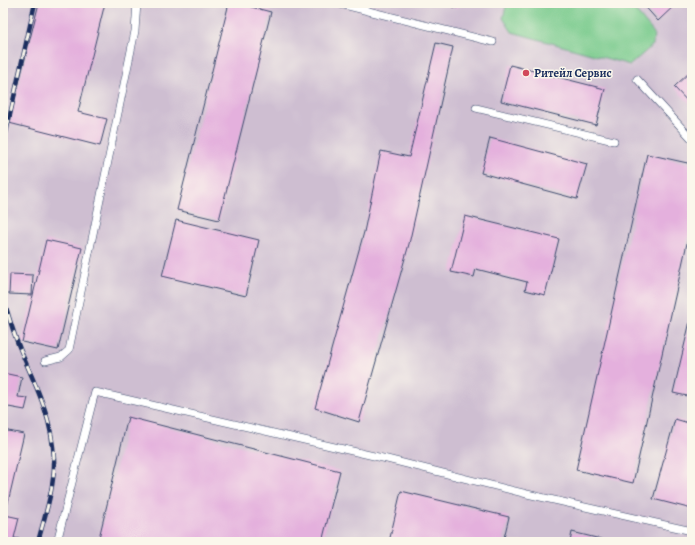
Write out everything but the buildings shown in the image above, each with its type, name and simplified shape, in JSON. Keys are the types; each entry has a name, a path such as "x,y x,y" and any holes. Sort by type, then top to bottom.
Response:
{"lane":[{"path":"46,361 61,357 69,350 135,31 137,3"},
{"path":"336,3 492,42"},
{"path":"637,79 692,139"},
{"path":"476,108 614,141"},
{"path":"57,542 95,392 387,459 527,494 692,532"}],"shaded area":[{"path":"3,3 692,3 692,542 3,542"}],"green space":[{"path":"507,3 629,3 654,33 653,45 630,65 512,32 503,18"}],"railway":[{"path":"3,146 35,3"},
{"path":"3,297 17,343 47,415 53,443 53,480 38,542"}],"place":[{"name":"Ритейл Сервис","path":"526,73"}]}
